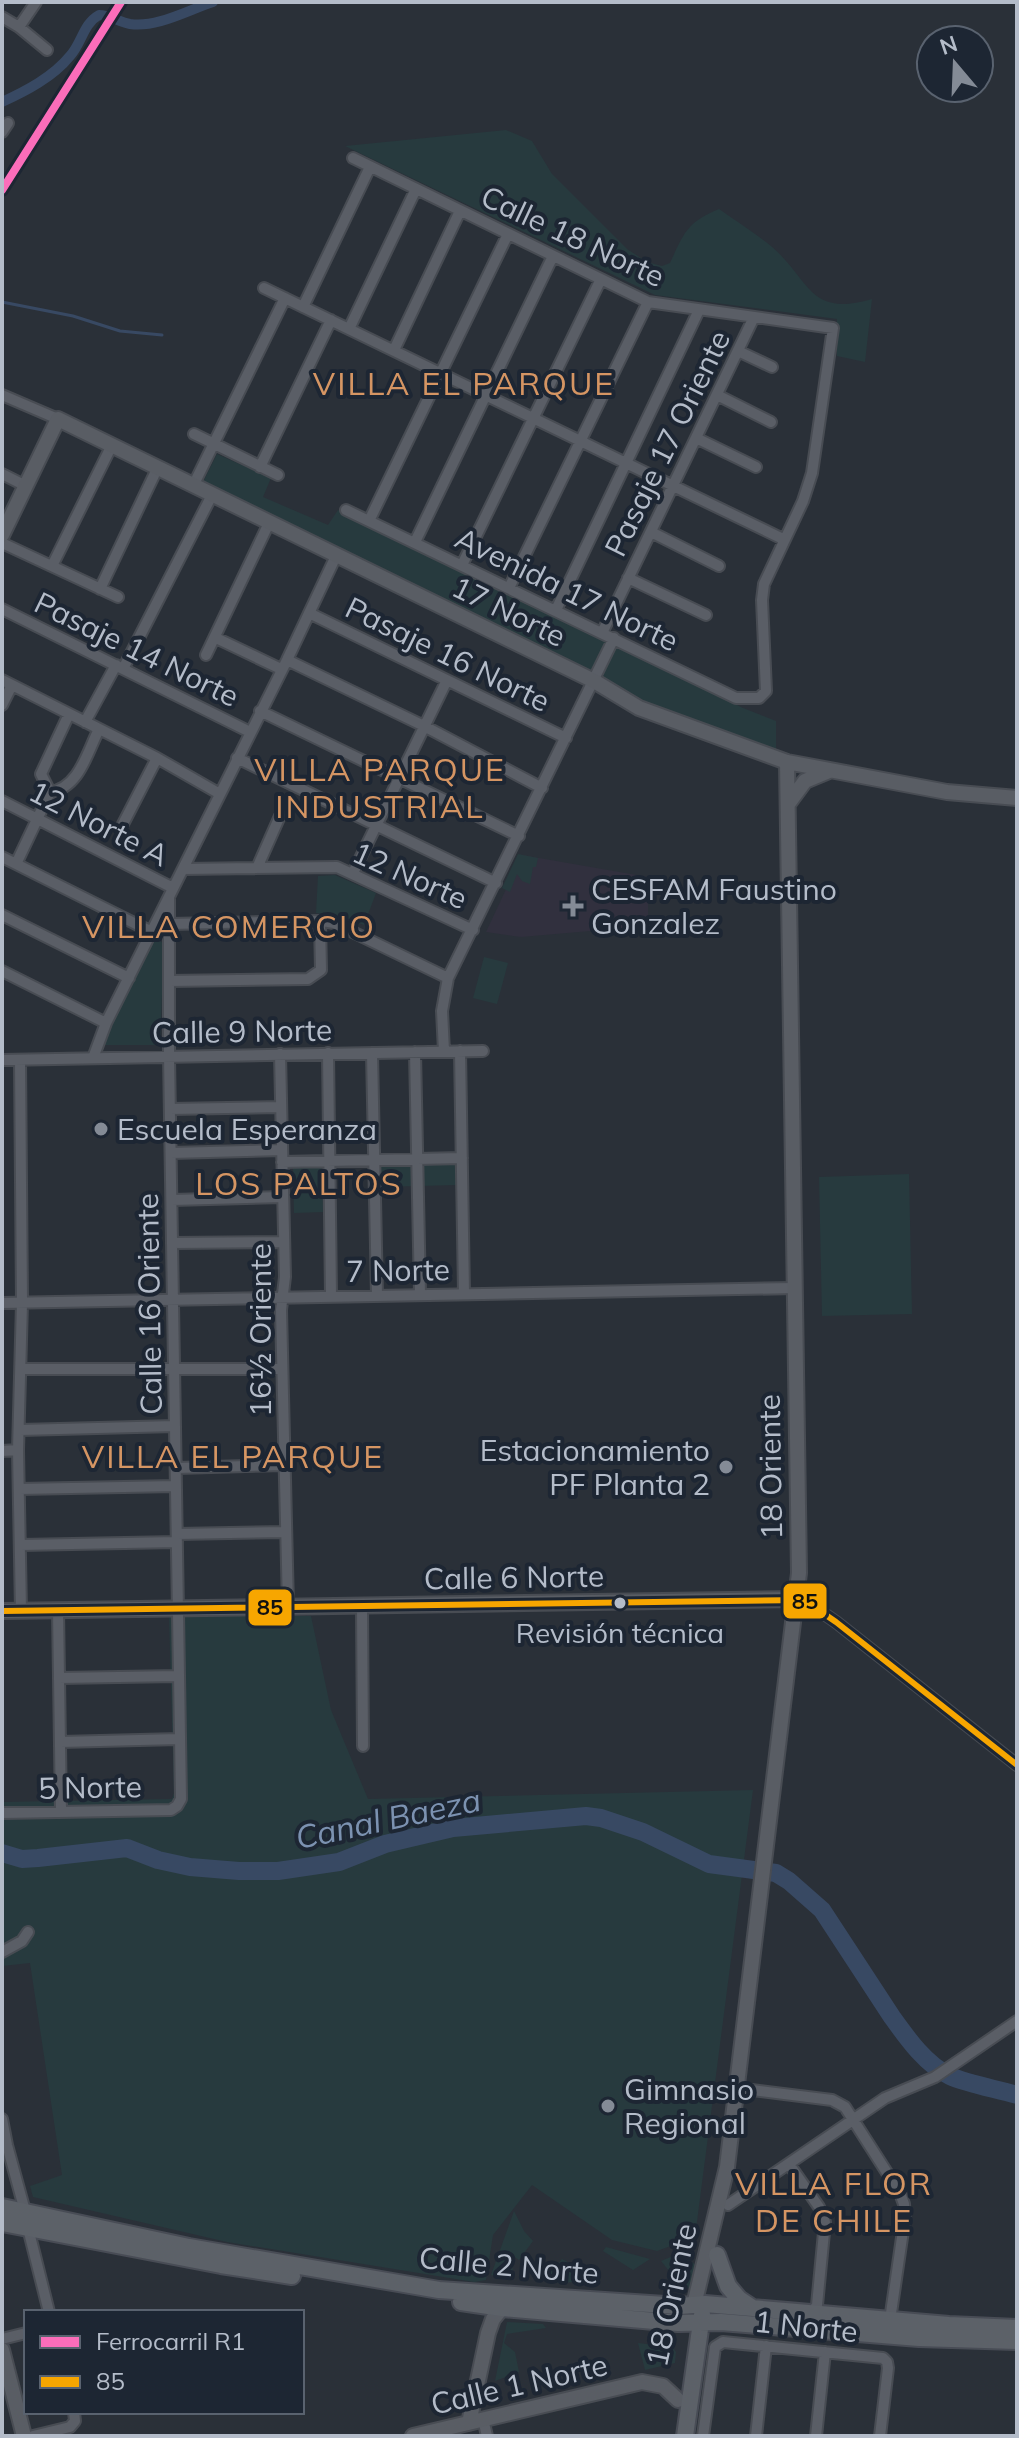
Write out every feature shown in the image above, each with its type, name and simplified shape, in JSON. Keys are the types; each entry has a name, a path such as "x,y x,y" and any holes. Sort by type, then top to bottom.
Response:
{"main road":[{"name":"Calle 2 Norte","path":"2,2219 26,2220 439,2290 700,2304 1017,2328"},
{"name":"Calle 2 Norte","path":"26,2220 221,2265 502,2308 919,2338 1017,2341"},
{"path":"717,2255 728,2286 739,2299 753,2308"},
{"name":"18 Oriente","path":"675,2436 678,2400 700,2304"},
{"name":"18 Oriente","path":"685,2436 694,2322"}],"street":[{"path":"19,27 36,2"},
{"path":"2,17 47,50"},
{"name":"Calle 18 Norte","path":"353,158 648,302 833,328 812,473 803,501 783,539"},
{"path":"303,307 370,167"},
{"path":"349,329 416,189"},
{"path":"394,350 460,211"},
{"path":"369,521 508,234"},
{"path":"415,542 553,256"},
{"path":"462,565 601,279"},
{"path":"264,288 783,539"},
{"path":"193,486 285,298"},
{"path":"509,588 648,302"},
{"path":"556,610 699,310"},
{"name":"Pasaje 17 Oriente","path":"602,633 754,317"},
{"path":"260,467 331,320"},
{"path":"738,351 772,367"},
{"name":"17 Norte","path":"2,395 58,419 594,681 639,708 787,762 947,792 1017,798"},
{"path":"717,395 771,422"},
{"path":"2,535 58,419"},
{"path":"194,434 278,475"},
{"path":"696,438 756,467"},
{"path":"52,566 111,447"},
{"path":"100,589 157,469"},
{"path":"2,474 26,486"},
{"path":"85,722 120,667 212,495"},
{"name":"Avenida 17 Norte","path":"346,510 736,698 759,698 766,691 763,591 765,579 783,539"},
{"path":"206,655 269,523"},
{"path":"651,532 719,566"},
{"path":"2,543 118,597"},
{"name":"Calle 16 Oriente","path":"93,1058 106,1023 336,556"},
{"path":"628,578 706,615"},
{"name":"Pasaje 14 Norte","path":"2,609 250,732"},
{"name":"Pasaje 16 Norte","path":"309,613 566,738"},
{"path":"216,638 424,726 542,788"},
{"path":"444,1051 442,1011 448,978 614,638"},
{"path":"353,873 447,680"},
{"path":"2,705 7,682 157,758 220,794"},
{"name":"Pasaje 14 Norte","path":"260,711 519,836"},
{"path":"50,792 41,774 69,714"},
{"path":"50,792 60,791 71,784 99,729"},
{"path":"123,824 157,758"},
{"path":"237,758 496,883"},
{"name":"18 Oriente","path":"700,2304 727,2167 797,1599 799,1558 787,762"},
{"path":"787,804 805,781 829,771"},
{"path":"16,864 50,792"},
{"name":"12 Norte A","path":"2,801 171,893"},
{"path":"257,868 280,816"},
{"path":"2,857 152,932"},
{"name":"12 Norte","path":"183,869 332,866 473,930"},
{"name":"Calle 16 Oriente","path":"171,893 169,1056 181,1799 177,1806"},
{"path":"2,915 129,978"},
{"path":"169,924 320,922 346,927 448,978"},
{"path":"169,981 308,979 321,970 320,922"},
{"path":"2,971 106,1023"},
{"path":"460,1051 464,1293"},
{"name":"Calle 9 Norte","path":"2,1060 483,1051"},
{"path":"415,1052 420,1294"},
{"path":"328,1053 331,1295"},
{"path":"372,1053 377,1295"},
{"name":"16½ Oriente","path":"280,1054 285,1277 282,1369 288,1607"},
{"path":"20,1060 22,1303 18,1450 21,1611"},
{"path":"170,1109 281,1107"},
{"path":"171,1153 282,1156 330,1161 462,1158"},
{"path":"172,1200 283,1197"},
{"path":"172,1243 284,1242"},
{"name":"7 Norte","path":"2,1303 795,1288"},
{"path":"21,1369 282,1369"},
{"path":"20,1430 175,1426"},
{"path":"2,1451 18,1450"},
{"path":"176,1468 284,1465"},
{"path":"19,1489 176,1486"},
{"path":"20,1545 286,1532"},
{"path":"797,1599 815,1606 1017,1765"},
{"name":"Calle 6 Norte","path":"2,1611 797,1599"},
{"path":"362,1606 363,1746"},
{"path":"58,1610 61,1812"},
{"path":"59,1678 178,1676"},
{"path":"60,1742 179,1739"},
{"name":"5 Norte","path":"2,1813 171,1810 177,1806"},
{"path":"2,1952 22,1941 28,1932"},
{"path":"728,2205 885,2098 935,2077 1017,2021"},
{"path":"736,2088 832,2100 842,2104 853,2120 904,2204 905,2217 890,2320"},
{"path":"2,2119 48,2310"},
{"path":"789,2164 819,2207 825,2222 817,2305 812,2313"},
{"name":"18 Oriente","path":"700,2304 717,2255 728,2205 727,2167"},
{"path":"487,2436 476,2421 488,2333 493,2319 502,2308"},
{"path":"2,2339 24,2334"},
{"name":"18 Oriente","path":"703,2436 718,2343"},
{"name":"1 Norte","path":"718,2343 883,2358 888,2368 880,2436"},
{"path":"756,2436 766,2346"},
{"path":"2,2350 24,2436"},
{"path":"816,2436 825,2352"},
{"name":"Calle 1 Norte","path":"413,2436 642,2382 663,2386 678,2400"},
{"path":"33,2436 67,2428 74,2418"}],"shaded area":[{"name":"CESFAM Faustino Gonzalez","path":"522,855 648,877 648,926 521,937 486,932"}],"green space":[{"path":"506,130 532,141 552,174 627,249 647,262 662,266 670,263 693,224 719,209 771,246 822,299 851,304 872,299 865,362 837,356 837,319 655,295 345,146"},
{"path":"217,454 271,478 263,497 328,525 338,510 743,708 776,721 776,750 636,700 202,484"},
{"path":"518,854 538,858 530,884 522,881 517,874 510,892 502,888"},
{"path":"335,875 376,893 364,925 344,917 316,913 318,876"},
{"path":"158,939 164,944 160,1045 101,1045 154,941"},
{"path":"484,957 508,963 497,1004 473,998"},
{"path":"455,1164 456,1185 381,1187 374,1167"},
{"path":"293,1167 322,1167 323,1212 294,1213"},
{"path":"909,1174 912,1314 822,1316 819,1177"},
{"path":"169,1615 311,1616 331,1710 368,1799 753,1790 695,2237 657,2251 612,2240 532,2185 493,2235 486,2280 474,2282 227,2242 33,2197 30,2186 62,2175 30,1963 2,1966 2,1802 172,1799"},
{"path":"514,2211 533,2241 519,2260 510,2254 514,2277 510,2280 491,2275"},
{"path":"606,2247 650,2259 633,2270 603,2251"},
{"path":"680,2253 697,2266 691,2288 677,2287 661,2261"},
{"path":"562,2259 593,2276 591,2281 558,2283 550,2273"},
{"path":"507,2322 543,2324 546,2328 507,2334 504,2343 515,2352 519,2372 495,2381"},
{"path":"638,2343 672,2347 676,2352 675,2363 645,2370"}],"waterway":[{"path":"2,102 30,88 63,64 89,23 99,15 140,25 172,18 213,2"},
{"path":"2,302 73,316 120,331 162,335"},
{"name":"Canal Baeza","path":"2,1853 22,1859 127,1848 158,1860 190,1867 278,1871 339,1862 385,1844 453,1828 586,1816 601,1818 643,1832 709,1864 776,1873 789,1881 822,1910 892,2017 925,2058 950,2076 1017,2095"}],"rail line":[{"name":"R1","path":"2,190 121,2"}],"transit line":[{"name":"85","path":"2,1611 804,1600 1017,1765"}],"place":[{"name":"CESFAM Faustino Gonzalez","path":"573,906"},
{"name":"Escuela Esperanza","path":"101,1129"},
{"name":"Estacionamiento PF Planta 2","path":"726,1467"},
{"name":"Revisión técnica","path":"620,1603"},
{"name":"Gimnasio Regional","path":"608,2106"}],"district":[{"name":"VILLA EL PARQUE","path":"464,383"},
{"name":"VILLA PARQUE INDUSTRIAL","path":"380,788"},
{"name":"VILLA COMERCIO","path":"229,926"},
{"name":"LOS PALTOS","path":"299,1183"},
{"name":"VILLA EL PARQUE","path":"233,1456"},
{"name":"VILLA FLOR DE CHILE","path":"834,2202"}]}
